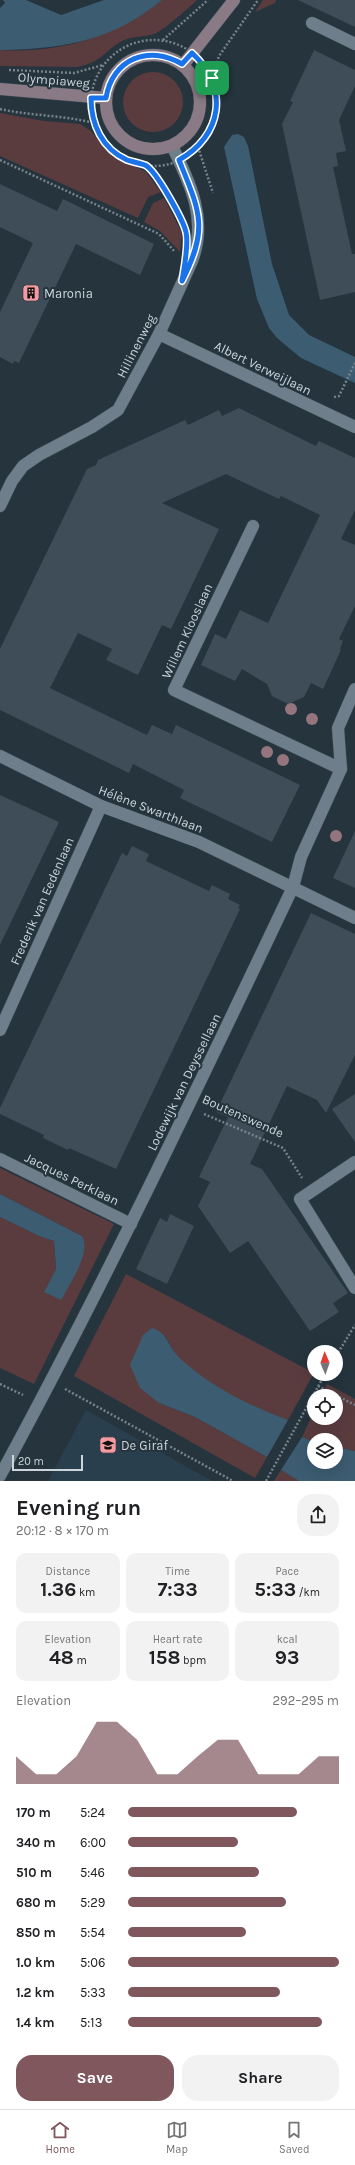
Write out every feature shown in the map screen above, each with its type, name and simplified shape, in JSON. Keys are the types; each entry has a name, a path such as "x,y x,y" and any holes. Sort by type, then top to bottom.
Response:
{"main road":[{"path":"182,64 234,0"},
{"path":"159,55 182,64 196,81 200,94 200,108 193,128 184,138 172,146 156,149 136,146 125,140 110,122 106,98 114,74 127,62 142,56 159,55"},
{"name":"Olympiaweg","path":"0,89 91,98 106,98"}],"street":[{"path":"312,23 355,44"},
{"name":"Hillinenweg","path":"0,506 12,481 23,466 39,455 92,427 118,410 159,334 197,248 199,215 179,160 172,146"},
{"name":"Albert Verweijlaan","path":"159,334 355,427"},
{"name":"Willem Klooslaan","path":"253,526 174,690 341,769"},
{"name":"Lodewijk van Deyssellaan","path":"0,1476 51,1382 131,1224 189,1107 293,887 301,857 341,769 338,728 355,691"},
{"name":"Hélène Swarthlaan","path":"0,756 100,806 198,842 293,887"},
{"name":"Frederik van Eedenlaan","path":"0,1030 100,806"},
{"path":"293,887 355,918"},
{"name":"Jacques Perklaan","path":"0,1159 131,1224"},
{"path":"355,1162 300,1198 355,1288"}],"path":[{"path":"163,40 208,0"},
{"path":"212,78 220,56 258,0"},
{"path":"163,40 183,47 192,53 200,60 212,78 217,99 214,120 210,130 198,147 179,160 162,165 145,165 126,159 113,151 103,140 94,123 91,98 94,80 103,64 120,49 141,41 163,40"},
{"name":"Olympiaweg","path":"7,70 74,73 103,64"},
{"path":"0,109 17,113 78,119 94,123"},
{"path":"0,160 159,234 176,253 192,260"},
{"path":"145,165 156,176 180,220"},
{"path":"346,382 355,363"},
{"name":"Boutenswende","path":"189,1107 283,1148 311,1191"},
{"path":"343,1345 355,1325"},
{"path":"266,1481 321,1381"},
{"path":"51,1382 233,1481"},
{"path":"0,1384 40,1403"},
{"path":"318,1386 355,1405"}],"shaded area":[{"path":"3,0 26,0 61,15 104,0 162,0 144,14 126,24 108,33 89,39 50,47 0,50 0,8 5,3"},
{"path":"162,0 197,0 176,19 154,34 130,38 122,41 97,59 85,65 77,67 0,66 0,50 22,51 43,49 65,46 86,40 125,24"},
{"path":"263,0 276,0 275,3 255,12"},
{"path":"153,72 170,77 178,85 183,102 178,119 170,127 153,132 136,127 128,119 123,102 128,85 136,77"},
{"path":"0,113 44,121 80,124 91,131 105,149 114,156 146,172 161,192 148,197 138,218 0,156"},
{"path":"238,134 244,137 248,146 272,264 289,315 309,335 355,357 355,383 301,358 277,338 269,328 257,299 224,147 232,135"},
{"path":"164,198 182,233 180,252 160,231 144,222 153,203"},
{"path":"0,1168 114,1224 34,1384 0,1368 0,1217 39,1236 54,1241 56,1269 44,1292 82,1236 0,1194"},
{"path":"0,1194 82,1236 84,1251 82,1259 61,1300 44,1292 56,1269 54,1241 39,1236 0,1217"},
{"path":"126,1274 307,1369 307,1381 310,1381 288,1420 228,1394 213,1385 187,1366 176,1355 165,1336 159,1403 195,1417 267,1457 255,1478 74,1376"},
{"path":"152,1328 161,1332 178,1356 206,1379 239,1399 288,1420 267,1457 195,1417 159,1403 140,1388 130,1365 143,1335"},
{"path":"327,1384 336,1389 324,1389"},
{"path":"343,1393 355,1399 355,1451 343,1448 343,1433 307,1433 307,1439 302,1437 308,1425 343,1425"},
{"name":"De Giraf","path":"86,1410 212,1481 48,1481"},
{"path":"302,1437 307,1439 307,1469 343,1469 343,1448 355,1451 355,1481 299,1481 281,1470"},
{"path":"281,1470 299,1481 274,1481"}],"building":[{"path":"298,0 355,0 355,27"},
{"path":"314,50 355,70 355,86 339,120 346,151 336,153 338,166 333,167 352,254 355,254 355,292 320,300 282,124 293,102 290,101"},
{"name":"Maronia","path":"0,184 57,211 63,199 154,244 140,275 76,244 19,363 14,361 13,364 0,357 0,312 33,243 0,227"},
{"path":"239,408 316,446 319,441 355,458 355,510 341,539 355,545 355,606 339,639 343,641 341,650 323,689 311,683 304,697 288,704 272,696 267,684 242,669 235,681 201,665 215,634 226,639 240,610 268,623 320,515 281,496 279,499 226,474 162,503 219,529 171,629 162,625 138,675 106,660 112,649 78,633 50,688 147,735 152,725 172,734 176,725 300,785 272,842 180,798 184,790 133,764 129,773 0,710 0,649 87,469 96,465 98,460 185,420 188,425 219,410 222,416"},
{"path":"0,795 59,822 0,945"},
{"path":"355,831 355,888 333,878"},
{"path":"132,846 149,854 146,861 209,891 212,885 230,894 228,899 240,905 238,908 240,909 116,1169 69,1148 68,1150 43,1138 44,1135 0,1114 0,1108 122,853 127,856"},
{"path":"311,913 355,934 355,1055 326,1113 317,1100 287,1086 250,1164 262,1169 348,1293 333,1303 339,1312 310,1331 248,1241 230,1253 198,1206 210,1182 199,1177 228,1117 216,1112"},
{"path":"355,1094 355,1142 332,1109"},
{"path":"170,1214 194,1226 167,1284 136,1269 160,1218 167,1222"}],"place":[{"name":"Maronia","path":"31,293"},
{"name":"De Giraf","path":"108,1445"}],"route":[{"path":"192,53 200,60 212,78 217,99 214,120 210,130 198,147 189,155 179,160 199,215 197,248 182,281 186,232 156,176 145,165 135,163 117,154 103,140 94,123 91,98 106,98 107,90 114,74 127,62 142,56 159,55 168,57 182,64 192,53"}]}
